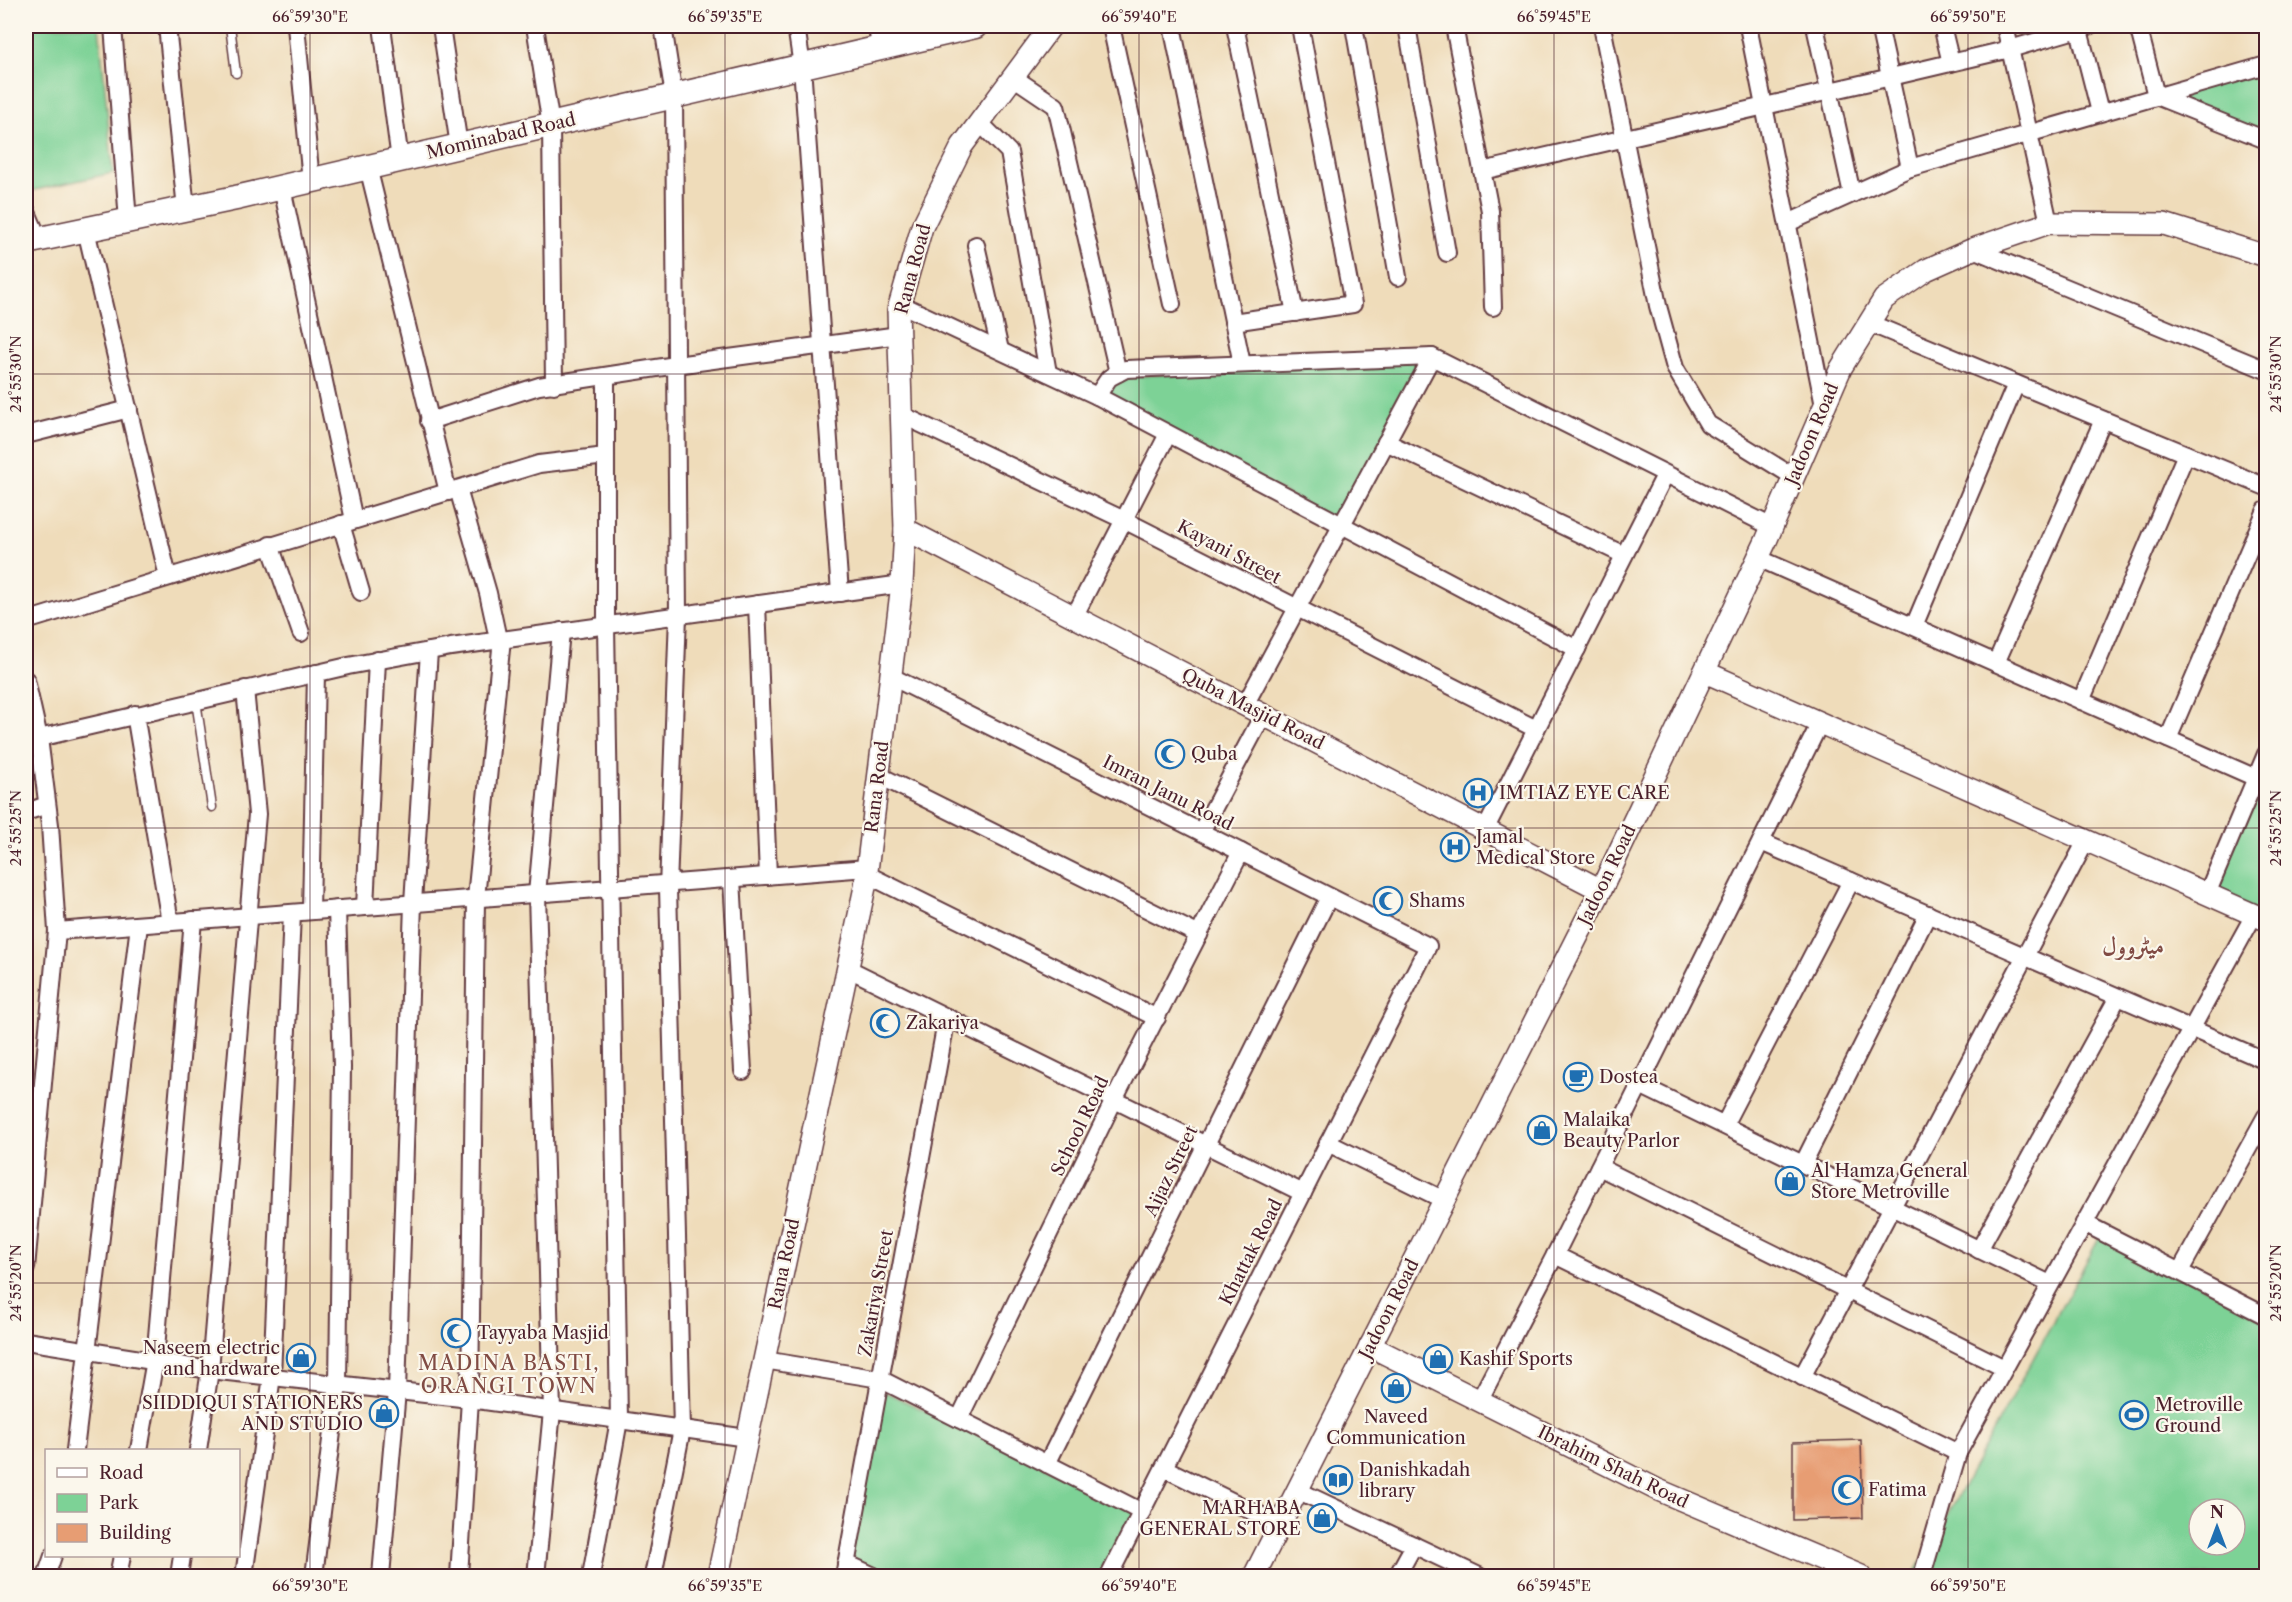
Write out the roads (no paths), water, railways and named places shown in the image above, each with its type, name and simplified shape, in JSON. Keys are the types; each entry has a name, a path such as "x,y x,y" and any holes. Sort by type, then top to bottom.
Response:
{"main road":[{"name":"Mominabad Road","path":"32,241 282,188 802,66 878,37 975,26"}],"street":[{"path":"114,26 128,221"},
{"path":"167,26 186,209"},
{"path":"296,26 311,181"},
{"path":"382,26 400,160"},
{"path":"441,26 459,146"},
{"path":"535,26 551,125 554,384"},
{"path":"653,1576 682,1429 668,884 678,615 674,96 663,26"},
{"path":"796,26 802,66 840,593"},
{"name":"Rana Road","path":"718,1576 867,871 902,584 905,529 900,304 922,226 962,146 1051,26"},
{"path":"1111,26 1172,304"},
{"path":"1172,26 1242,364"},
{"path":"1234,26 1295,313"},
{"path":"1233,322 1353,304 1300,26"},
{"path":"1354,26 1398,277"},
{"path":"1407,26 1447,253"},
{"path":"1454,26 1490,212 1493,307"},
{"path":"1602,26 1658,306 1675,368 1708,424 1794,477"},
{"path":"1748,26 1824,406"},
{"path":"1815,26 1831,90 1852,194"},
{"path":"1879,26 1910,168"},
{"path":"1942,26 1951,63"},
{"path":"2005,26 2049,223"},
{"path":"1482,171 1951,63 2082,26 2100,112"},
{"path":"2138,26 2156,96"},
{"path":"1788,223 1910,168 2266,65"},
{"path":"1013,77 1056,106 1118,373"},
{"path":"2156,96 2266,140"},
{"path":"980,123 1009,152 1048,373"},
{"path":"368,167 429,422 488,593 500,639 476,898 470,1399 459,1576"},
{"path":"282,188 361,592"},
{"path":"26,210 32,241"},
{"name":"Jadoon Road","path":"1254,1576 1601,890 1758,558 1841,368 1884,299 1926,270 1973,249 2049,223 2164,224 2266,256"},
{"path":"86,230 168,577"},
{"path":"976,246 1000,351"},
{"path":"1973,249 2266,370"},
{"path":"900,304 1097,396 1577,649"},
{"path":"1869,323 2266,487"},
{"path":"429,422 554,384 899,335"},
{"path":"1097,396 1109,378 1126,369 1432,357 1665,476 1772,527"},
{"path":"1201,832 1296,609 1432,357"},
{"path":"591,1576 619,1420 606,625 606,378"},
{"path":"1914,626 2016,384"},
{"path":"26,435 129,409"},
{"name":"Kayani Street","path":"902,415 1124,520 1536,729"},
{"path":"1996,663 2103,420"},
{"path":"1074,617 1168,434"},
{"path":"1386,442 1624,555"},
{"path":"2081,701 2186,454"},
{"path":"26,621 539,464 606,456"},
{"path":"1485,830 1665,476"},
{"path":"2168,739 2266,510"},
{"name":"Quba Masjid Road","path":"905,529 1601,890"},
{"path":"270,546 301,633"},
{"path":"1758,558 2256,778"},
{"path":"32,740 135,714 377,660 500,639 902,584"},
{"path":"757,604 768,876"},
{"path":"537,1576 552,1411 537,894 561,631"},
{"path":"381,1576 397,1390 413,903 429,651"},
{"path":"365,907 377,660"},
{"path":"1705,672 2260,918 2191,1030 1958,1453 1922,1576"},
{"path":"311,911 316,673"},
{"name":"Imran Janu Road","path":"890,676 1428,946"},
{"path":"26,680 32,740 47,805 57,931 26,1268"},
{"path":"198,1449 210,1370 257,814 245,689"},
{"path":"135,714 170,922"},
{"path":"1479,1401 1555,1255 1820,723"},
{"path":"2206,894 2266,754"},
{"path":"878,776 1199,935"},
{"path":"26,812 47,805"},
{"path":"1802,1377 1850,1292 2086,841"},
{"path":"1761,842 2266,1061"},
{"name":"School Road","path":"959,1419 1114,1100 1241,852"},
{"path":"57,931 768,876 867,871 1157,1018"},
{"path":"732,879 742,1071"},
{"path":"1724,1125 1851,880"},
{"name":"Aijaz Street","path":"1047,1464 1329,897"},
{"path":"314,1576 338,1384 342,1067 336,909"},
{"path":"244,1576 272,1376 292,913"},
{"path":"1803,1164 1928,914"},
{"path":"139,1449 154,1360 193,920"},
{"path":"75,1449 139,925"},
{"name":"Khattak Road","path":"1109,1576 1428,946"},
{"path":"847,968 1303,1193"},
{"path":"1979,1250 2118,997"},
{"name":"Zakariya Street","path":"845,1570 947,1017"},
{"path":"1640,1085 2050,1284"},
{"path":"2180,1271 2266,1116"},
{"path":"1328,1143 1444,1200"},
{"path":"1599,1167 2004,1368"},
{"path":"2085,1223 2266,1315"},
{"path":"1555,1255 1958,1453"},
{"path":"26,1341 210,1370 470,1399 747,1438"},
{"name":"Ibrahim Shah Road","path":"1370,1346 1656,1489 1861,1576"},
{"path":"764,1360 880,1379 1142,1512"},
{"path":"1164,1468 1280,1525"},
{"path":"1298,1490 1479,1576"},
{"path":"1397,1576 1414,1545"},
{"path":"46,1576 53,1557"},
{"path":"118,1576 122,1557"},
{"path":"179,1576 182,1557"},
{"path":"845,1570 874,1576"}],"lane":[{"path":"230,26 236,73"},
{"path":"196,700 212,807"}],"place":[{"name":"Quba","path":"1170,754"},
{"name":"IMTIAZ EYE CARE","path":"1478,793"},
{"name":"Jamal Medical Store","path":"1455,847"},
{"name":"Shams","path":"1388,901"},
{"name":"Zakariya","path":"885,1023"},
{"name":"Dostea","path":"1578,1077"},
{"name":"Malaika Beauty Parlor","path":"1542,1130"},
{"name":"Al Hamza General Store Metroville","path":"1790,1181"},
{"name":"Tayyaba Masjid","path":"456,1333"},
{"name":"Naseem electric and hardware","path":"301,1358"},
{"name":"Kashif Sports","path":"1438,1359"},
{"name":"Naveed Communication","path":"1396,1388"},
{"name":"SIIDDIQUI STATIONERS AND STUDIO","path":"384,1413"},
{"name":"Metroville Ground","path":"2134,1415"},
{"name":"Danishkadah library","path":"1338,1480"},
{"name":"Fatima","path":"1847,1490"},
{"name":"MARHABA GENERAL STORE","path":"1322,1518"}],"district":[{"name":"میٹروول","path":"2133,946"},
{"name":"MADINA BASTI, ORANGI TOWN","path":"509,1374"}]}
